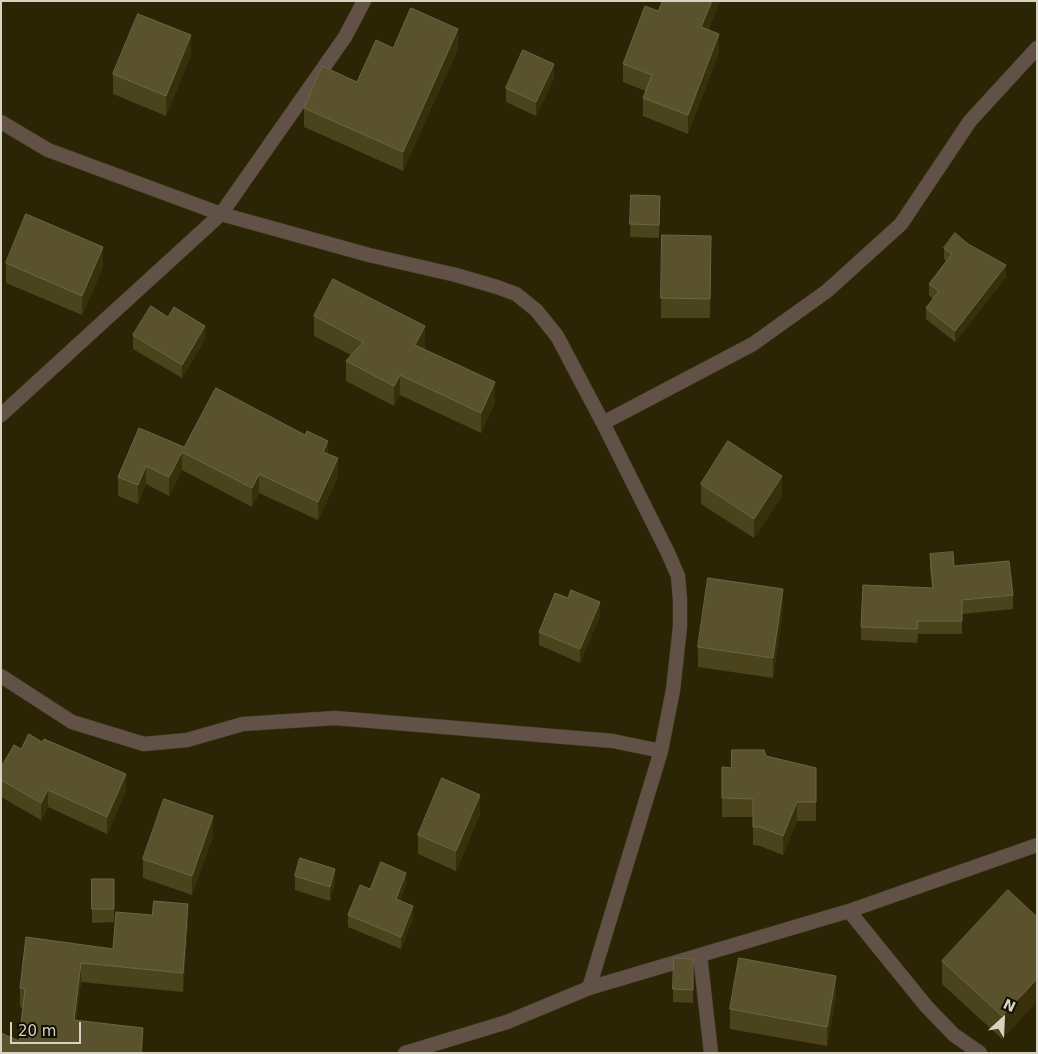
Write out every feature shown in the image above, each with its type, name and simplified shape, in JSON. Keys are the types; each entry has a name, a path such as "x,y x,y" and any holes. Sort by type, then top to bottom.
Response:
{"street":[{"path":"1,415 221,214 335,53 364,1"},
{"path":"604,423 753,344 827,291 901,224 970,122 1037,48"},
{"path":"1,122 48,150 221,214 369,255 456,275 516,294 536,310 557,336 604,423 678,576 680,627 673,690 661,752 589,988"},
{"path":"1,676 72,722 144,744 187,740 243,724 335,718 613,741 661,752"},
{"path":"405,1053 507,1022 589,988 849,911 1037,845"},
{"path":"849,911 926,1006 954,1035 980,1053"},
{"path":"700,955 711,1053"}],"building":[{"path":"663,1 712,1 701,27 719,34 688,115 643,98 652,75 623,64 645,6 658,11"},
{"path":"411,8 458,29 403,152 304,108 322,66 357,82 376,40 393,48"},
{"path":"138,14 191,35 166,96 113,74"},
{"path":"523,50 554,64 536,102 506,88"},
{"path":"631,195 660,196 659,225 630,224"},
{"path":"26,214 103,247 82,296 6,263"},
{"path":"955,233 968,244 1006,265 955,331 926,308 939,291 929,284 952,254 944,248"},
{"path":"662,235 711,236 710,299 661,298"},
{"path":"333,279 425,326 415,345 495,382 481,413 400,375 394,386 346,361 363,342 314,316"},
{"path":"151,306 168,317 174,307 205,326 182,365 133,335"},
{"path":"216,388 305,435 307,431 328,441 323,452 338,458 318,502 259,474 252,488 182,452 169,477 146,466 138,485 118,477 139,428 184,447"},
{"path":"728,441 782,476 754,519 701,484"},
{"path":"953,552 954,566 1009,561 1013,595 962,600 962,621 918,621 917,629 861,627 863,585 933,588 930,554"},
{"path":"708,578 783,589 773,658 698,647"},
{"path":"571,590 600,602 580,649 539,632 555,593 568,598"},
{"path":"29,734 42,742 44,739 126,774 107,817 48,790 41,803 1,780 1,767 14,745 21,749"},
{"path":"732,750 764,750 766,756 816,768 816,802 797,802 783,836 760,827 753,827 753,799 722,798 722,767 731,768"},
{"path":"442,778 480,795 456,851 418,835"},
{"path":"164,799 213,816 192,876 143,859"},
{"path":"300,858 335,869 330,887 295,876"},
{"path":"381,862 406,873 396,899 413,906 401,937 348,915 360,885 370,889"},
{"path":"92,879 114,879 114,909 92,909"},
{"path":"1008,890 1037,917 1037,979 1002,1016 942,961"},
{"path":"154,901 188,904 183,973 81,963 74,1020 143,1028 141,1053 1,1053 1,1033 19,1041 25,989 20,988 26,937 113,949 116,912 152,915"},
{"path":"674,958 693,959 693,990 673,989"},
{"path":"739,958 836,976 827,1027 730,1009"}]}
